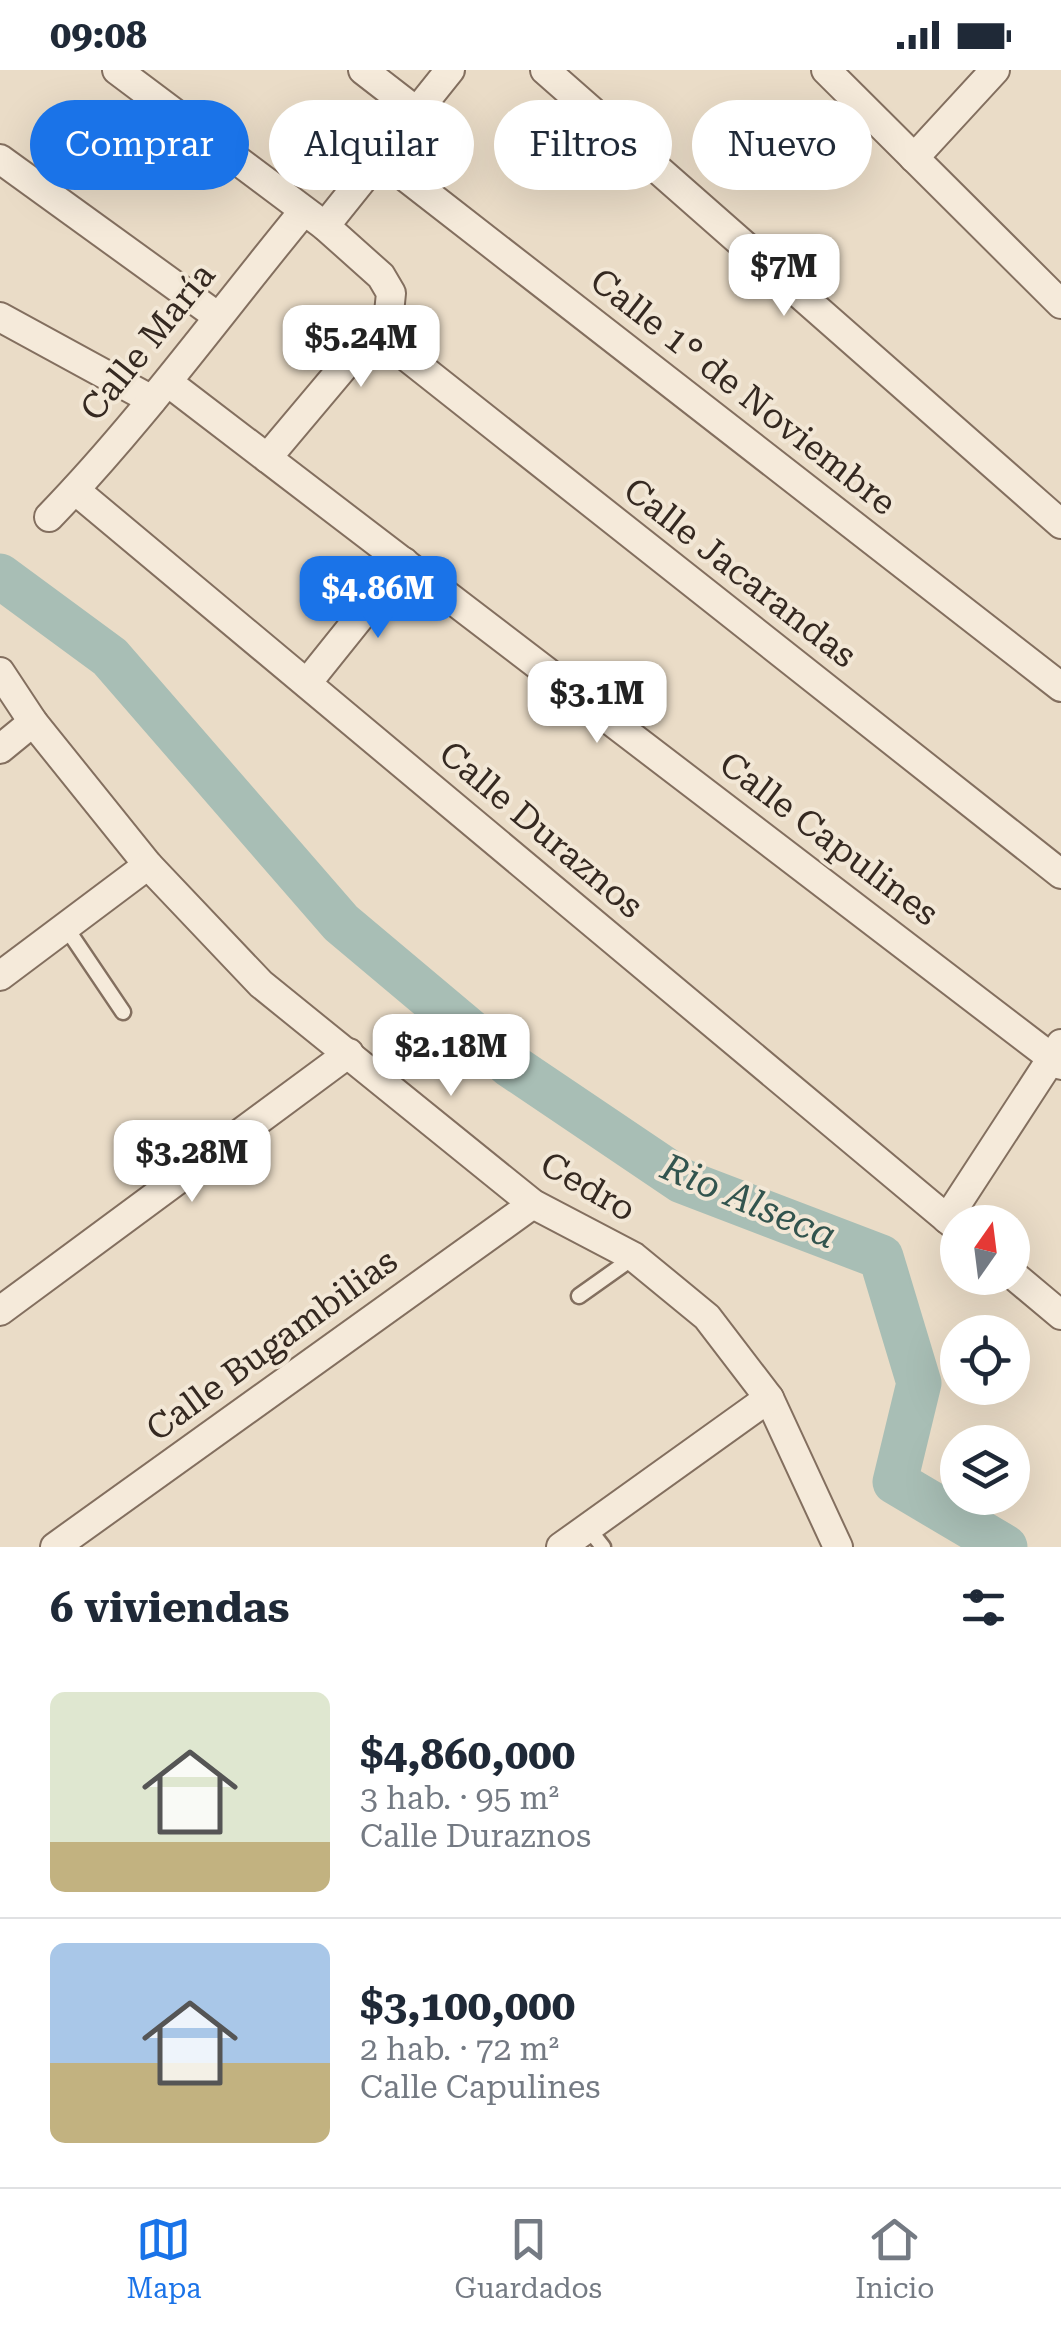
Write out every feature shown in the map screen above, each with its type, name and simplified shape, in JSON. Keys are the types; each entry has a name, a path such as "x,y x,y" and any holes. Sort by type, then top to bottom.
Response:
{"street":[{"path":"117,70 314,219 382,276 391,293 388,313 267,458"},
{"path":"363,70 401,100"},
{"name":"Calle María","path":"426,100 450,70"},
{"path":"544,70 1061,524"},
{"path":"826,70 1061,304"},
{"path":"914,158 996,70"},
{"path":"0,160 217,316"},
{"name":"Calle María","path":"49,517 160,391 217,316 345,190"},
{"name":"Calle 1° de Noviembre","path":"422,190 1061,687"},
{"name":"Calle Capulines","path":"0,317 160,391 267,458 1058,1056"},
{"name":"Calle Jacarandas","path":"373,330 1061,874"},
{"name":"Calle Duraznos","path":"76,490 940,1214"},
{"path":"307,684 404,562"},
{"name":"Cedro","path":"0,672 33,722 148,865 261,984 533,1204 634,1257 707,1316 769,1398 838,1547"},
{"path":"0,748 33,722"},
{"path":"0,976 148,865"},
{"path":"0,1311 349,1053"},
{"path":"964,1205 1058,1056"},
{"name":"Calle Bugambilias","path":"55,1547 533,1204"},
{"path":"1030,1289 1061,1315"},
{"path":"561,1547 596,1538 769,1398"}],"lane":[{"path":"66,926 123,1012"},
{"path":"579,1296 634,1257"}],"waterway":[{"name":"Rio Alseca","path":"0,576 110,657 341,923 510,1065 682,1181 881,1257 919,1383 895,1482 1005,1547"}]}
